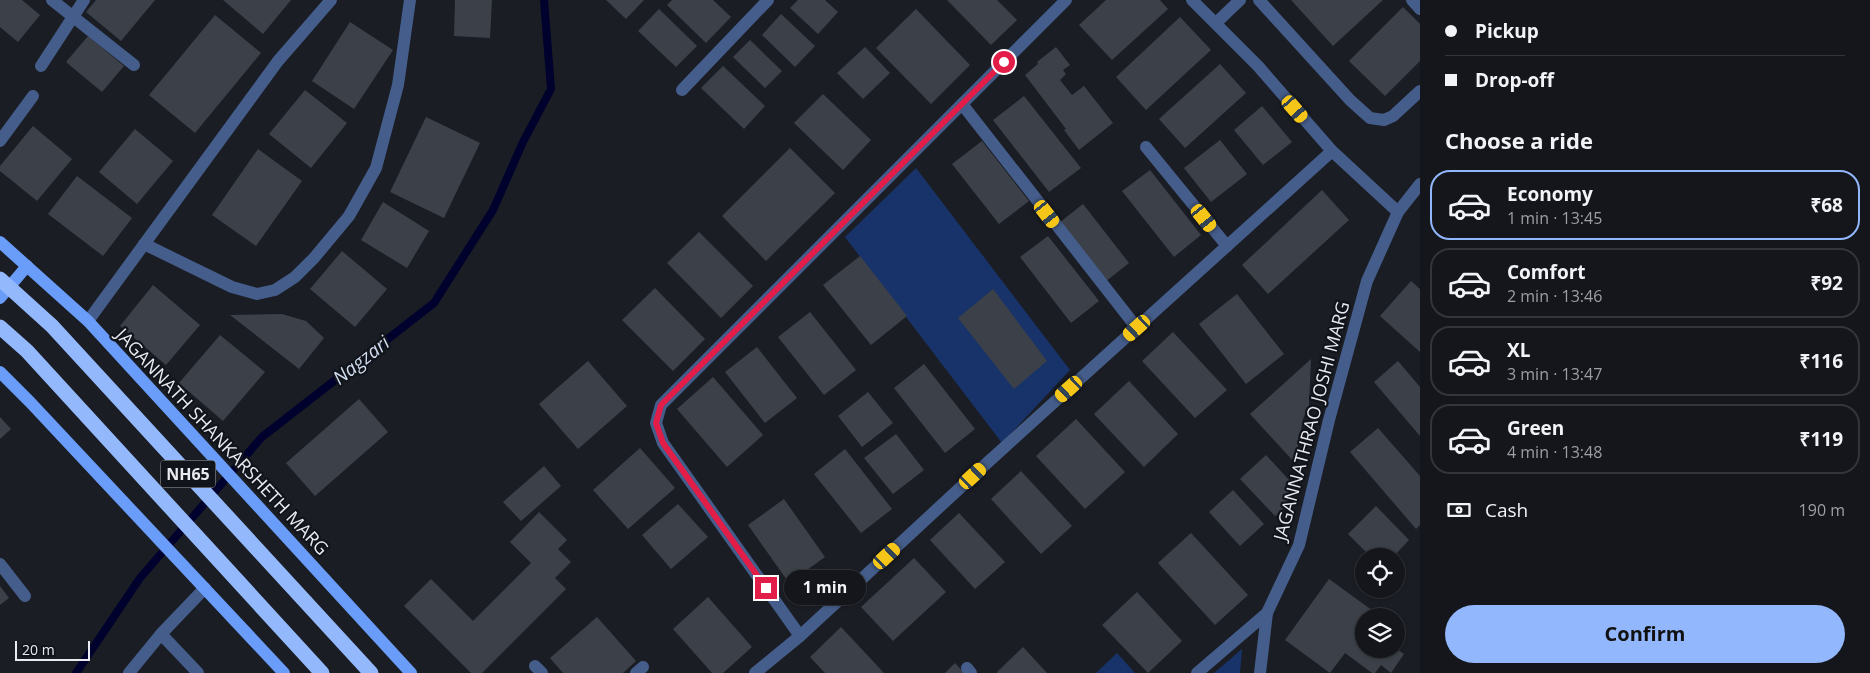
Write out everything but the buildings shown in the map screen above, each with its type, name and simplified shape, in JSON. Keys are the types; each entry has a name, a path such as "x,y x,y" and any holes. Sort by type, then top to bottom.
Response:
{"highway":[{"name":"NH65","path":"0,279 52,326 371,673"},
{"name":"NH65","path":"0,327 27,351 322,673"}],"main road":[{"name":"JAGANNATH SHANKARSHETH MARG","path":"0,242 88,321 411,673"},
{"path":"0,298 27,266"},
{"path":"0,372 284,673"}],"street":[{"path":"52,0 134,65"},
{"path":"41,66 84,0"},
{"path":"88,321 278,61 331,0"},
{"path":"144,244 232,287 257,294 275,290 295,277 314,258 349,216 376,168 398,85 410,0"},
{"path":"682,90 768,0"},
{"path":"800,636 663,443 656,423 661,405 1066,0"},
{"path":"1192,0 1258,66 1332,151 1398,212"},
{"path":"1216,23 1240,0"},
{"path":"1259,0 1350,100 1370,118 1384,120 1393,116 1420,91"},
{"path":"1412,0 1420,9"},
{"path":"0,141 33,96"},
{"path":"962,104 1137,328"},
{"path":"1146,147 1227,246"},
{"path":"755,673 800,636 1332,151"},
{"name":"JAGANNATHRAO JOSHI MARG","path":"1196,673 1267,613 1299,545 1329,420 1367,281 1398,212 1420,184"},
{"path":"0,564 25,596"},
{"path":"130,673 162,634 205,588"},
{"path":"1260,673 1267,613"},
{"path":"162,634 198,673"}],"shaded area":[{"path":"916,168 1070,370 1002,443 845,237"},
{"path":"1242,649 1240,673 1214,673"},
{"path":"1117,653 1135,673 1096,673"}],"waterway":[{"name":"Nagzari","path":"76,673 140,578 262,437 434,303 493,210 523,142 551,89 544,0"}],"route":[{"path":"766,588 663,443 656,423 661,405 1004,62"}]}
